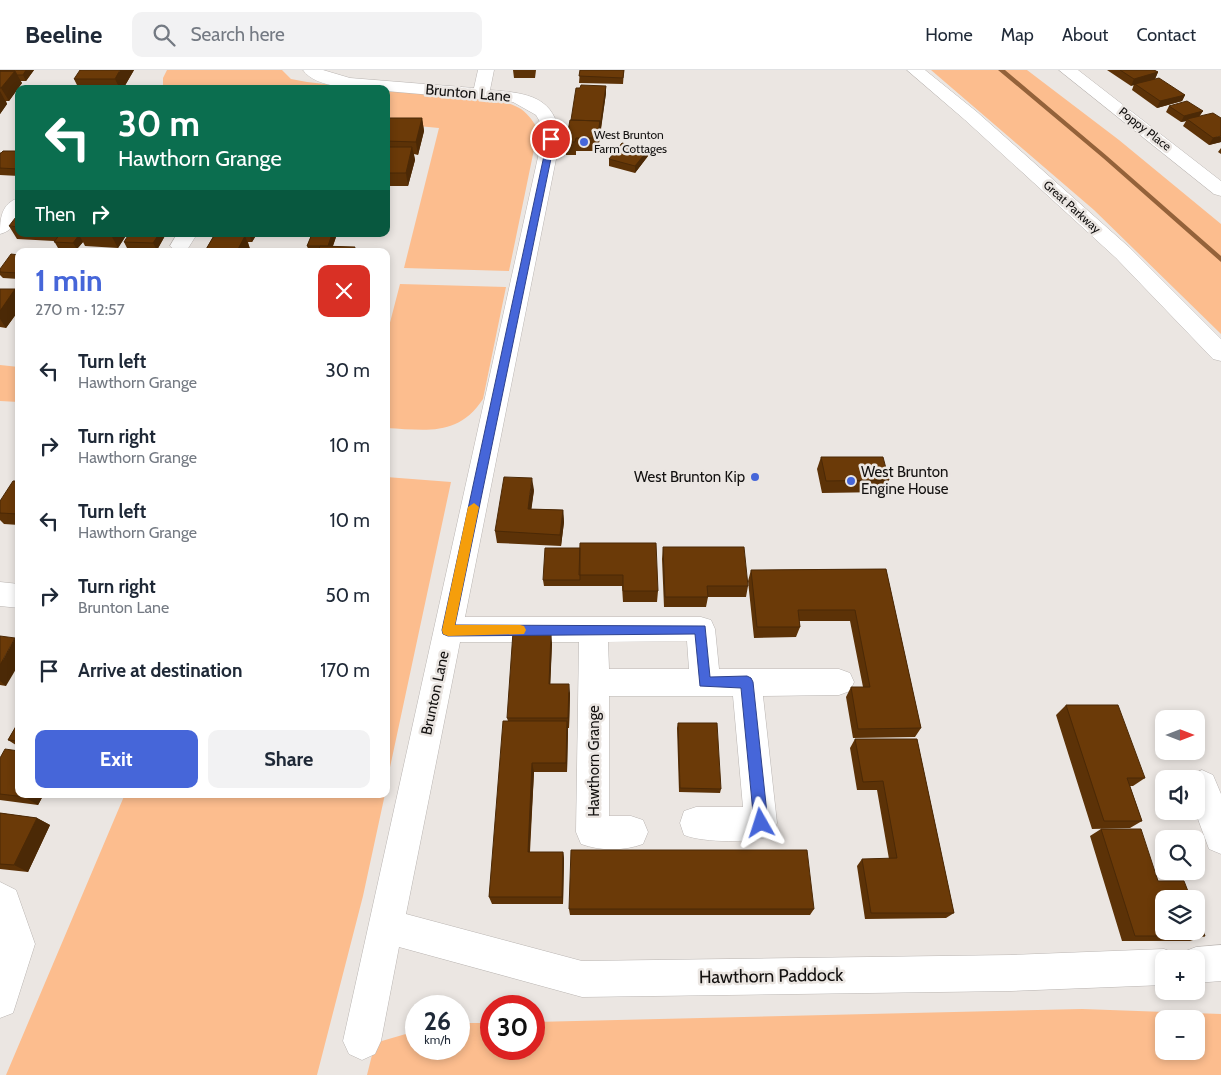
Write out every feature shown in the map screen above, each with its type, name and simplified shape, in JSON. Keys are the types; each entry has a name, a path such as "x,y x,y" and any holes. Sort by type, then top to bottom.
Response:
{"street":[{"name":"Brunton Lane","path":"311,70 323,77 350,83 484,82 534,103 545,112 550,124 551,139 362,1041"},
{"name":"Great Parkway","path":"915,70 972,116 1123,253 1221,353"},
{"name":"Poppy Place","path":"1067,70 1221,190"},
{"path":"0,203 15,204"},
{"path":"0,228 15,209"},
{"path":"0,594 15,596"},
{"path":"448,630 701,629 705,682"},
{"name":"Hawthorn Grange","path":"594,630 593,832 631,832"},
{"path":"696,823 761,823 747,682"},
{"path":"594,683 839,682"},
{"path":"1205,794 1221,837"},
{"path":"0,899 4,902 17,944 0,1000"},
{"name":"Hawthorn Paddock","path":"386,926 582,979 1001,973 1155,967"},
{"path":"1205,964 1221,963"}],"shaded area":[{"path":"167,70 282,70 291,79 333,85 163,85 163,78"},
{"path":"931,70 1027,70 1119,140 1221,224 1221,334 1094,210"},
{"path":"390,90 476,97 509,104 521,109 533,121 538,130 509,271 404,268 439,128 390,123"},
{"path":"400,284 506,287 483,399 463,420 452,425 428,430 390,428 390,323"},
{"path":"0,365 15,367 15,402 0,401"},
{"path":"390,477 451,482 390,767"},
{"path":"123,798 384,798 363,896 317,1075 6,1075"},
{"path":"1082,1009 1155,1012 1155,1060 1205,1060 1205,1013 1221,1014 1221,1075 367,1075 375,1043 405,1034 405,1060 470,1060 470,1023 480,1023 480,1060 545,1060 545,1022"}],"building":[{"path":"0,70 26,70 23,75 17,75 15,71"},
{"path":"80,70 120,70 115,79 74,79"},
{"path":"580,70 624,70 623,78 579,76"},
{"path":"1120,70 1154,70 1158,72 1134,79"},
{"path":"0,71 15,71 1,88 0,88"},
{"path":"1159,78 1185,95 1160,101 1135,84"},
{"path":"581,85 606,86 600,127 600,121 571,120 576,88 580,88"},
{"path":"1187,101 1203,111 1184,116 1169,106"},
{"path":"1213,113 1221,118 1221,136 1213,138 1187,119"},
{"path":"390,118 422,118 416,142 390,141"},
{"path":"570,120 600,121 597,138 576,138 575,142 566,142"},
{"path":"622,143 648,150 635,166 609,159"},
{"path":"390,147 412,147 406,173 390,173"},
{"path":"3,151 15,151 15,169 0,168 0,154"},
{"path":"15,218 15,227 9,226"},
{"path":"58,237 78,237 73,243 54,242"},
{"path":"127,237 157,237 153,243 124,242"},
{"path":"213,237 244,237 239,248 207,248"},
{"path":"311,237 331,237 328,246 307,246"},
{"path":"320,246 355,247 355,248 319,248"},
{"path":"11,254 15,254 15,273 0,272 0,269"},
{"path":"0,289 15,289 0,311"},
{"path":"821,457 883,457 889,480 826,481"},
{"path":"504,477 532,478 528,509 563,510 560,535 495,531"},
{"path":"13,481 15,481 15,514 0,513 0,501"},
{"path":"580,543 656,543 658,591 623,591 623,575 579,575"},
{"path":"663,547 744,547 748,586 707,586 708,597 665,597"},
{"path":"545,548 580,548 580,580 543,580"},
{"path":"886,569 921,728 858,729 851,687 870,687 855,610 798,610 800,627 757,627 751,570"},
{"path":"513,632 551,632 549,684 569,684 568,718 507,718"},
{"path":"0,636 15,638 0,665"},
{"path":"1066,705 1118,705 1145,778 1127,778 1142,821 1104,821"},
{"path":"503,721 567,721 566,763 532,763 528,852 563,852 562,897 489,897"},
{"path":"678,723 717,723 721,789 680,788"},
{"path":"15,728 15,741 8,740"},
{"path":"855,739 917,739 954,913 871,913 862,859 897,858 883,781 863,782"},
{"path":"5,749 15,750 15,796 0,794 0,758"},
{"path":"0,813 37,818 14,865 0,864"},
{"path":"1101,829 1141,829 1155,872 1155,880 1184,881 1188,890 1155,890 1155,936 1135,936"},
{"path":"571,850 807,850 814,909 569,909"}],"waterway":[{"path":"1001,70 1105,157 1221,260"}],"slow traffic":[{"path":"474,507 448,630 520,630"}],"place":[{"name":"West Brunton Farm Cottages","path":"584,142"},
{"name":"West Brunton Kip","path":"755,477"},
{"name":"West Brunton Engine House","path":"851,481"}],"route":[{"path":"551,139 448,630 701,629 705,682 747,682 761,823"}]}
